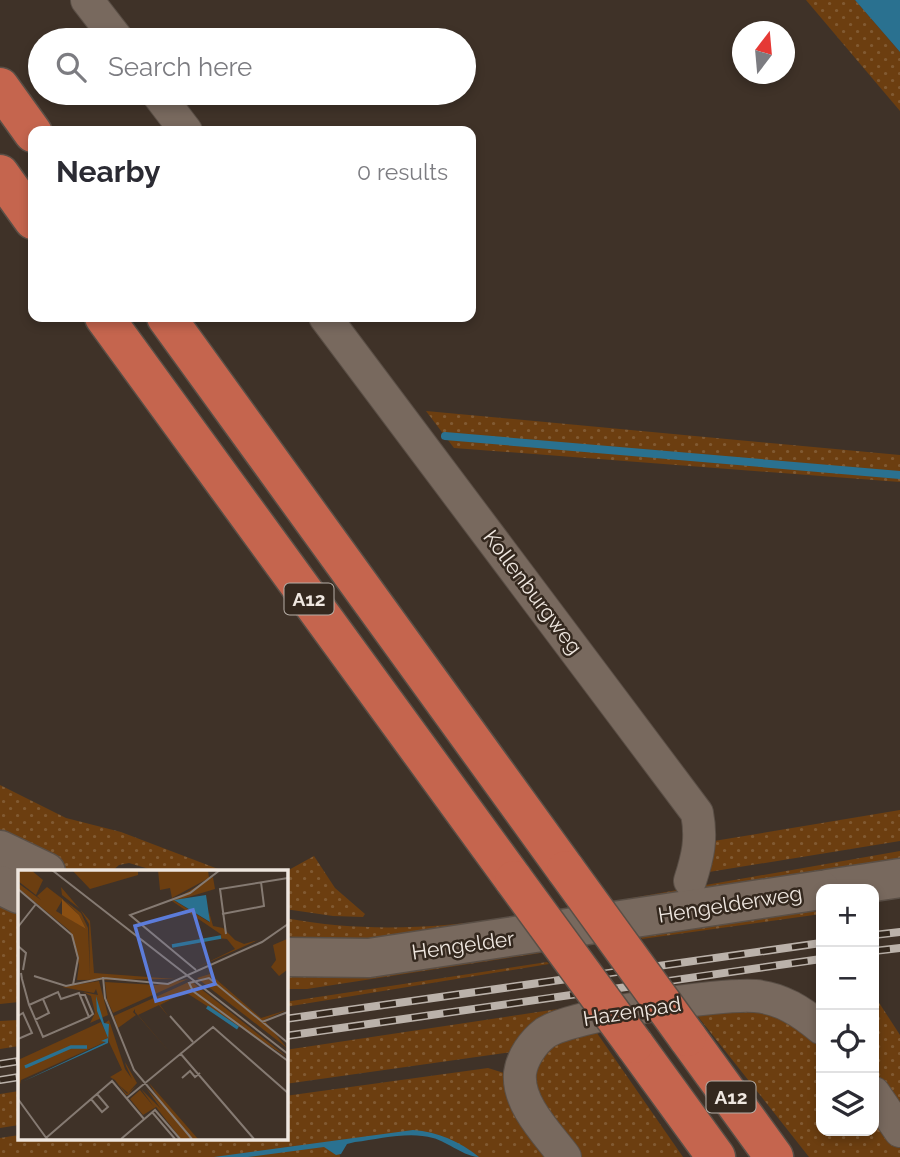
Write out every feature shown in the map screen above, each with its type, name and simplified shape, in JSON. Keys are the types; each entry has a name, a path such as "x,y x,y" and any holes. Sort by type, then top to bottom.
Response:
{"highway":[{"path":"0,88 28,127"},
{"path":"0,174 28,213"},
{"name":"A12","path":"108,322 716,1157"},
{"name":"A12","path":"170,322 774,1157"}],"main road":[{"path":"0,850 42,870"},
{"name":"Hengelderweg","path":"860,884 900,878"},
{"path":"0,886 18,894"},
{"name":"Hengelderweg","path":"640,918 816,891"},
{"name":"Hengelder","path":"287,957 369,958 640,918"}],"street":[{"path":"87,0 109,28"},
{"path":"166,105 182,126"},
{"name":"Kollenburgweg","path":"330,322 697,813 701,832 699,853 690,881"},
{"name":"Hazenpad","path":"565,1157 531,1110 521,1085 523,1062 532,1046 544,1034 584,1017 739,996 766,998 803,1013 816,1024"},
{"path":"879,1100 900,1131"}],"shaded area":[{"path":"806,0 855,0 900,52 900,111"},
{"path":"426,411 900,455 900,482 454,448"},
{"path":"0,785 66,818 121,832 221,870 152,870 129,863 119,865 113,870 63,870 0,839"},
{"path":"900,810 900,841 709,872 703,863 708,842"},
{"path":"900,851 900,867 621,910 615,901"},
{"path":"314,856 335,888 365,914 363,917 333,916 287,909 287,871"},
{"path":"0,894 18,902 18,1002 0,1004"},
{"path":"816,908 816,915 642,939 640,936"},
{"path":"515,917 520,925 332,942 287,937 287,918 372,927 457,924"},
{"path":"537,949 541,953 307,989 287,989 287,975"},
{"path":"547,962 549,964 287,1007 287,1002"},
{"path":"879,1003 900,1035 900,1118 879,1087"},
{"path":"578,1006 512,1052 287,1084 287,1050"},
{"path":"763,1007 816,1035 816,1136 879,1136 879,1110 900,1139 900,1157 809,1157 692,1009"},
{"path":"18,1020 18,1046 0,1049 0,1021"},
{"path":"590,1023 683,1157 571,1157 529,1090 536,1055"},
{"path":"488,1068 504,1073 549,1157 475,1157 453,1141 427,1133 338,1141 340,1157 0,1157 0,1138 18,1135 18,1140 287,1140 287,1096"},
{"path":"18,1091 18,1125 0,1128 0,1094"}],"water":[{"path":"855,0 900,0 900,52 894,45"},
{"path":"413,1130 448,1138 479,1157 468,1155 433,1138 414,1135 347,1144 341,1154 336,1155 324,1147 248,1157 214,1157"}],"waterway":[{"path":"445,436 900,475"}],"railway":[{"path":"879,934 900,932"},
{"path":"287,1019 816,944"},
{"path":"879,950 900,948"},
{"path":"287,1036 816,960"},
{"path":"0,1064 18,1061"},
{"path":"0,1080 18,1077"}]}
